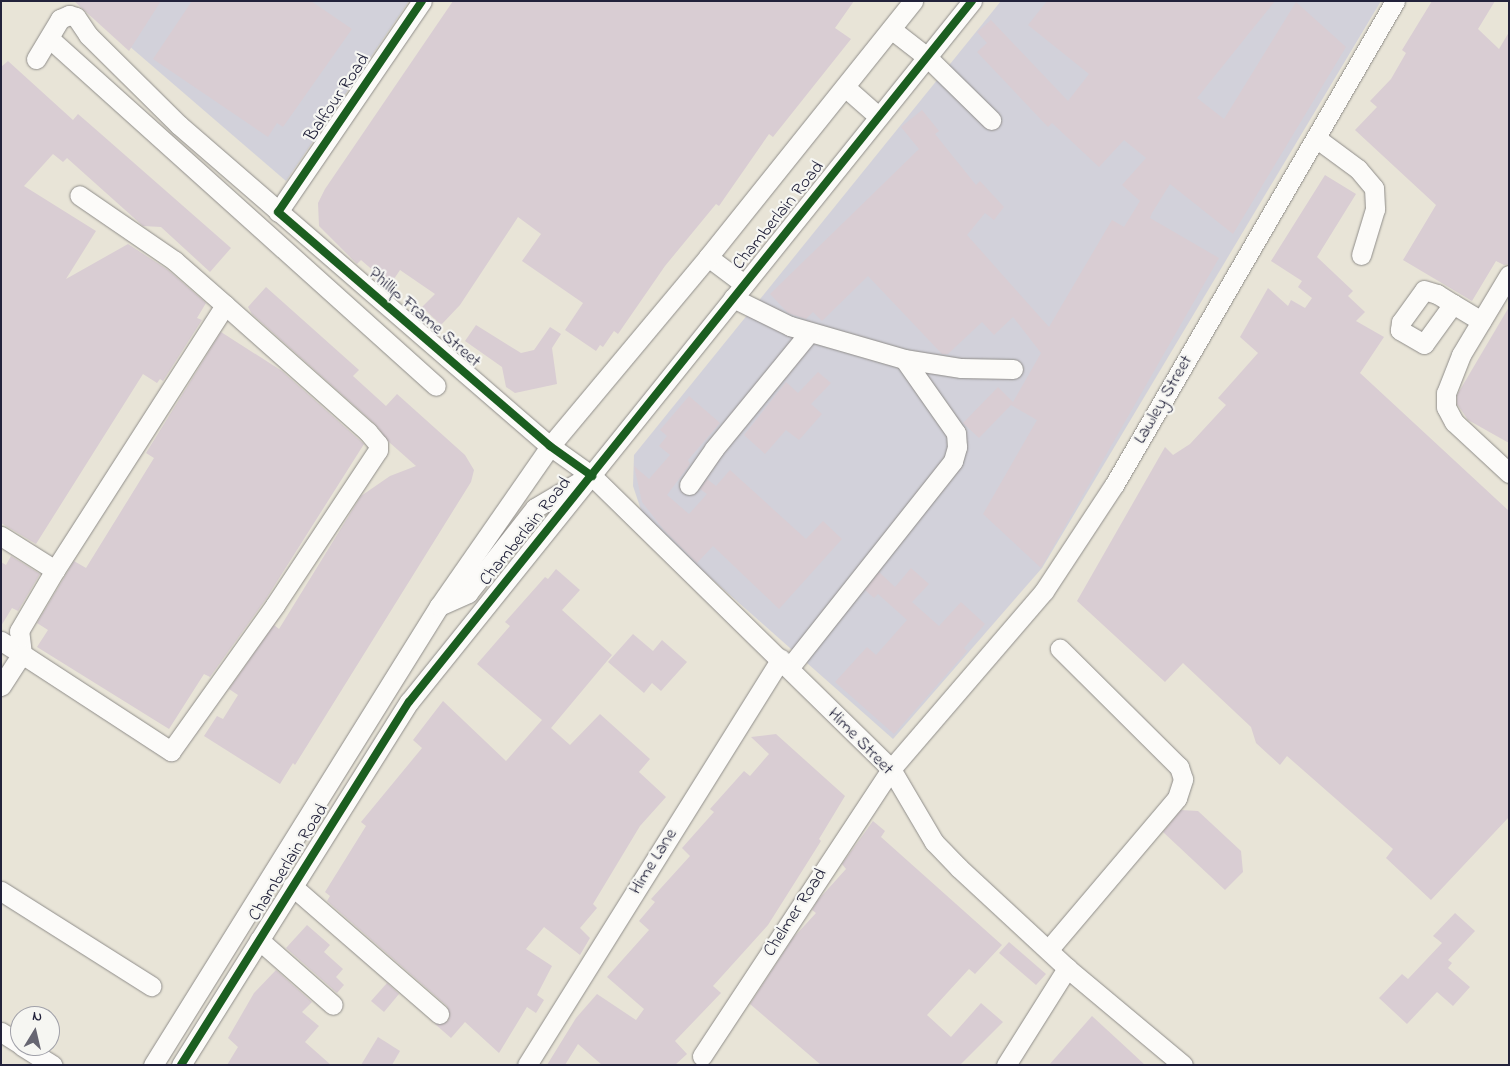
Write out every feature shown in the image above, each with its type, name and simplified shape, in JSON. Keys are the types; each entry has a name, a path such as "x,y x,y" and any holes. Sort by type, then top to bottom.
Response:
{"street":[{"name":"Balfour Road","path":"278,212 422,1"},
{"name":"Chamberlain Road","path":"153,1065 417,640 550,446 708,257 913,1"},
{"name":"Chamberlain Road","path":"181,1065 376,750 443,656 592,476 878,116 972,1"},
{"name":"Lawley Street","path":"890,769 1044,591 1114,484 1395,1"},
{"name":"Phillip Frame Street","path":"49,38 64,16 76,17 88,36 179,124 278,212 550,446"},
{"path":"892,28 927,57 991,120"},
{"path":"36,59 49,38 436,386"},
{"path":"845,87 878,116"},
{"path":"1316,138 1358,169 1374,188 1375,210 1361,255"},
{"path":"1,641 171,751 274,606 378,450 378,444 368,432 175,260 79,195"},
{"path":"708,257 738,291 747,308 809,333 904,359 961,368 1013,369"},
{"path":"1509,275 1481,321 1451,378 1446,407 1454,422 1509,473"},
{"path":"1453,304 1481,321"},
{"path":"1,686 22,654 19,630 55,570 225,305"},
{"path":"688,485 714,449 809,333"},
{"name":"Hime Lane","path":"527,1065 785,664 953,461 957,447 956,433 904,359"},
{"name":"Hime Street","path":"550,446 592,476 890,769 934,842 1067,968 1183,1065"},
{"path":"439,606 468,593 535,508 551,496 592,476"},
{"path":"1,536 55,570"},
{"path":"417,640 443,656"},
{"path":"1048,949 1176,798 1183,779 1179,767 1060,649"},
{"name":"Chelmer Road","path":"702,1056 890,769"},
{"path":"292,886 439,1014"},
{"path":"1,891 152,986"},
{"path":"259,940 333,1005"},
{"path":"1006,1065 1067,968"},
{"path":"38,1056 52,1065"}],"shaded area":[{"path":"77,1 409,1 286,181"},
{"path":"1001,1 1381,1 1042,568 893,739 644,519 633,486 634,455"}],"building":[{"path":"74,1 161,1 129,51"},
{"path":"192,1 311,1 352,29 283,127 277,123 268,137 153,59"},
{"path":"453,1 854,1 835,28 851,39 773,137 769,134 719,206 716,204 665,266 618,334 614,331 603,347 600,345 596,351 565,330 583,303 522,261 541,234 518,217 460,305 441,325 422,307 435,294 400,270 390,285 361,260 357,264 319,226 318,203 325,189"},
{"path":"1047,1 1275,1 1197,98 1224,119 1296,2 1346,47 1233,234 1170,184 1152,213 1150,218 1219,258 1041,568 983,514 1037,420 1011,405 979,438 963,423 998,387 1013,402 1041,353 1013,317 994,335 982,322 948,354 942,354 868,276 822,321 813,312 806,319 788,313 770,294 919,149 901,127 922,110 939,131 935,134 976,185 980,181 1004,207 994,220 985,213 967,235 1049,327 1112,220 1124,227 1140,201 1122,185 1146,158 1124,140 1099,167 1052,123 1048,127 977,52 987,43 977,32 991,20 1068,101 1089,74 1028,25"},
{"path":"1432,1 1495,1 1478,29 1499,49 1509,32 1509,264 1504,265 1496,261 1472,301 1403,260 1436,205 1355,130 1377,107 1370,101 1391,79 1406,53 1402,50"},
{"path":"8,61 73,120 78,114 231,248 210,272 161,227 143,226 67,158 63,162 53,154 24,186 96,231 66,279 128,244 168,270 206,303 197,318 202,320 163,381 160,379 157,383 143,374 36,544 1,523 1,67"},
{"path":"1325,175 1356,194 1317,257 1353,291 1348,296 1365,312 1356,321 1384,337 1360,373 1509,511 1509,817 1431,900 1386,858 1393,849 1287,756 1280,765 1256,743 1251,727 1183,663 1165,682 1077,601 1165,447 1173,455 1190,444 1226,405 1218,398 1258,353 1240,337 1268,288 1288,306 1291,300 1305,308 1312,298 1298,287 1302,281 1271,261"},
{"path":"266,287 359,370 353,376 386,406 397,394 465,455 474,470 471,482 295,765 293,763 280,784 204,736 217,716 223,719 238,695 229,689 274,625 279,629 361,496 390,476 416,466 389,442 375,424 252,314 248,307"},
{"path":"1509,307 1509,443 1468,420 1457,404 1457,395"},
{"path":"476,325 521,353 534,350 550,327 561,334 552,348 557,384 515,393 506,387 502,367 465,341"},
{"path":"221,332 282,371 364,444 266,599 210,677 204,674 169,729 37,647 48,630 37,623 74,561 86,568 154,458 146,453"},
{"path":"818,372 831,383 811,404 822,414 799,440 786,430 765,454 744,435 786,382 798,393"},
{"path":"689,396 720,423 688,460 690,464 667,495 689,514 707,494 700,489 707,479 716,486 730,470 806,539 823,521 842,539 779,609 713,546 697,563 664,530 642,502 634,466 649,479 670,455 659,446 667,436 660,430"},
{"path":"11,556 40,574 18,611 12,608 1,626 1,562 6,565"},
{"path":"911,568 929,584 912,602 939,626 961,602 985,624 964,648 967,651 894,734 835,682 867,647 876,655 907,620 878,594 874,598 865,590 879,572 895,587"},
{"path":"556,569 580,590 562,610 612,655 551,728 570,745 600,714 650,759 639,772 666,797 640,826 593,904 597,908 580,928 590,938 580,955 544,927 526,949 552,966 537,995 544,1000 536,1013 527,1007 499,1053 465,1022 451,1038 435,1024 448,1021 450,1016 447,1006 327,901 330,896 325,892 366,826 361,822 422,748 413,740 443,701 506,761 542,720 477,664 510,626 505,622 545,577 548,579"},
{"path":"633,634 653,651 662,640 687,662 661,691 652,683 644,693 608,662"},
{"path":"776,734 845,796 819,839 821,841 768,925 713,986 721,993 675,1041 687,1054 675,1065 602,1065 578,1044 565,1065 547,1065 576,1018 597,994 636,1020 644,1009 607,977 649,930 639,921 655,902 651,899 690,856 682,848 714,812 710,809 744,771 750,776 769,754 751,737"},
{"path":"1181,810 1198,811 1241,851 1243,872 1225,890 1163,832"},
{"path":"873,821 885,831 881,837 1002,945 975,974 969,969 927,1015 951,1037 981,1003 1003,1022 960,1065 821,1065 750,1004 793,938 816,913 812,910 818,900 846,869 842,864"},
{"path":"1455,913 1475,931 1448,960 1452,963 1448,968 1470,987 1453,1006 1437,992 1407,1024 1379,998 1402,974 1408,979 1442,943 1433,936"},
{"path":"307,925 330,945 324,952 343,969 336,977 344,985 337,993 286,948"},
{"path":"1009,942 1046,974 1036,985 999,953"},
{"path":"276,970 312,1002 302,1012 319,1026 305,1042 331,1065 227,1065 238,1047 228,1038 254,993"},
{"path":"387,983 399,994 384,1012 371,1001"},
{"path":"1092,1016 1130,1051 1145,1065 1049,1065"},
{"path":"378,1037 400,1051 392,1065 361,1065"}],"cycle path":[{"path":"422,1 278,212 550,446 592,476"},
{"path":"181,1065 409,702 972,1"}]}
